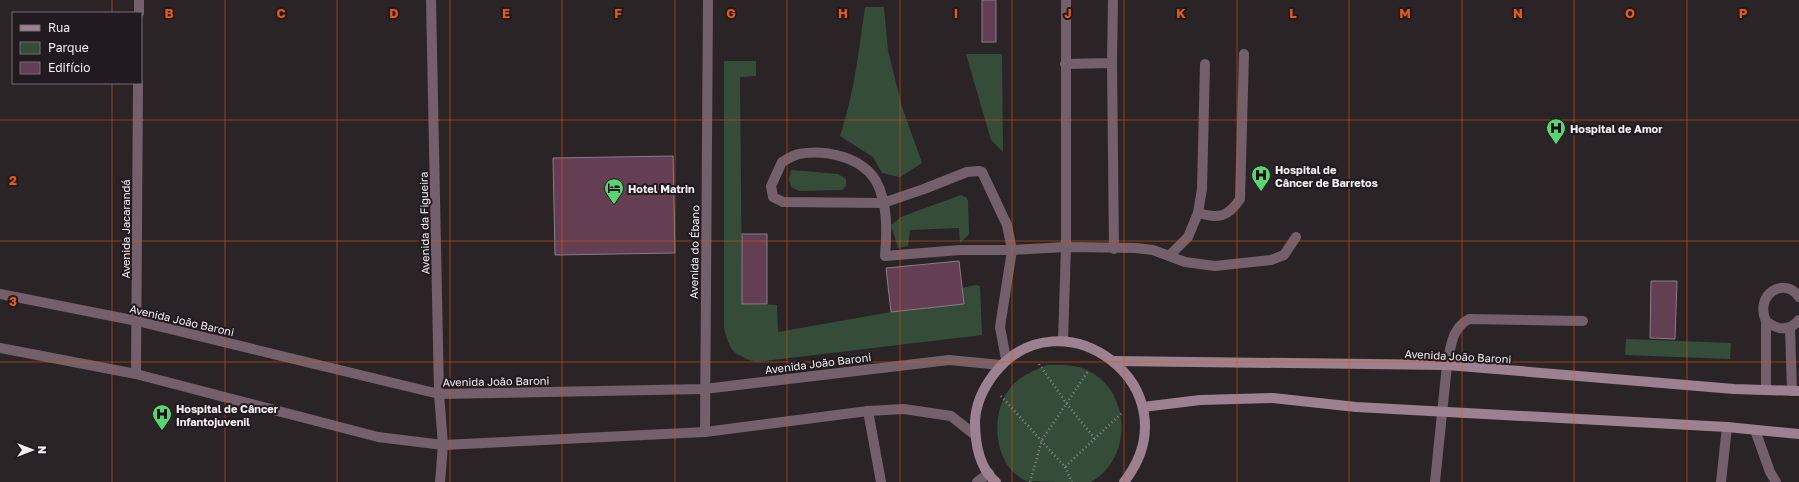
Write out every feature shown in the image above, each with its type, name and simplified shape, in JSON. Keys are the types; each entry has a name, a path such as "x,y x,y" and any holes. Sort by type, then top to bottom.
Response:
{"main road":[{"path":"996,482 988,473 980,458 975,435 976,417 980,399 988,382 1004,362 1028,348 1042,343 1063,341 1087,346 1101,352 1114,361 1129,377 1140,397 1144,419 1143,444 1134,469 1124,482"},
{"name":"Avenida João Baroni","path":"1114,361 1447,365 1795,391"},
{"path":"1143,407 1200,400 1273,398 1356,407 1444,413 1727,427 1799,434"}],"street":[{"path":"138,12 139,0"},
{"name":"Avenida da Figueira","path":"431,0 439,394 444,445 440,482"},
{"name":"Avenida do Ébano","path":"705,432 704,389 708,0"},
{"path":"1063,341 1066,247 1066,0"},
{"path":"1113,0 1112,63 1114,249"},
{"path":"1198,213 1210,216 1227,214 1232,211 1240,199 1244,54"},
{"path":"1065,64 1112,63"},
{"path":"1170,255 1188,237 1198,213 1202,189 1205,64"},
{"name":"Avenida Jacarandá","path":"136,374 138,84"},
{"path":"1004,362 1000,327 1012,250 1007,225 982,172 967,172 883,203 783,202 773,196 771,186 782,162 798,154 829,154 846,158 865,168 876,181 883,203 886,227 885,256 960,250 1012,250 1066,247 1153,250 1170,255 1185,262 1215,266 1251,264 1271,260 1284,255 1296,237"},
{"path":"1766,390 1766,321 1762,308 1763,302 1772,291 1785,288 1792,290 1799,297"},
{"name":"Avenida João Baroni","path":"0,294 137,321 439,394 704,389 949,360 1004,362"},
{"path":"1435,482 1444,413 1447,365 1453,337 1459,324 1469,318 1583,321"},
{"path":"1766,321 1777,328 1790,328 1799,320"},
{"path":"1790,328 1795,391"},
{"path":"0,348 136,374 378,437 444,445 705,432 868,411 904,409 927,411 951,416 975,435"},
{"path":"868,411 881,482"},
{"path":"1721,482 1727,427"},
{"path":"1755,430 1770,472 1776,482"},
{"path":"977,482 988,473"}],"path":[{"path":"1028,348 1067,404 1095,439"},
{"path":"1030,482 1042,440 1101,352"},
{"path":"988,382 1065,467 1072,482"},
{"path":"1065,467 1140,397"}],"green space":[{"path":"865,7 884,7 888,51 902,107 922,163 900,177 882,173 873,157 840,136 849,104"},
{"path":"966,54 1002,54 1003,152 991,140"},
{"path":"724,61 756,61 756,76 740,77 742,304 777,305 778,332 891,312 964,304 962,288 976,285 980,286 982,335 756,362 742,357 734,351 728,342 724,327"},
{"path":"791,170 838,174 846,179 846,186 842,190 799,191 791,187 789,179"},
{"path":"961,195 966,197 968,201 969,234 960,243 959,228 910,230 908,246 898,248 891,225 901,217"},
{"path":"1626,339 1731,343 1730,359 1625,355"},
{"path":"1047,365 1074,366 1089,371 1103,381 1113,394 1119,410 1122,426 1120,443 1114,458 1104,472 1091,482 1026,481 1015,474 1007,464 1001,452 997,424 999,411 1004,398 1011,387 1018,380"}],"building":[{"path":"982,0 996,0 996,42 982,42"},
{"name":"Hotel Matrin","path":"673,156 675,253 555,255 553,158"},
{"path":"742,234 767,234 767,304 742,304"},
{"path":"959,261 964,304 891,312 886,268"},
{"path":"1651,281 1677,281 1675,339 1650,338"}],"place":[{"name":"Hospital de Amor","path":"1556,145"},
{"name":"Hospital de Câncer de Barretos","path":"1261,192"},
{"name":"Hotel Matrin","path":"614,205"},
{"name":"Hospital de Câncer Infantojuvenil","path":"162,431"}]}
